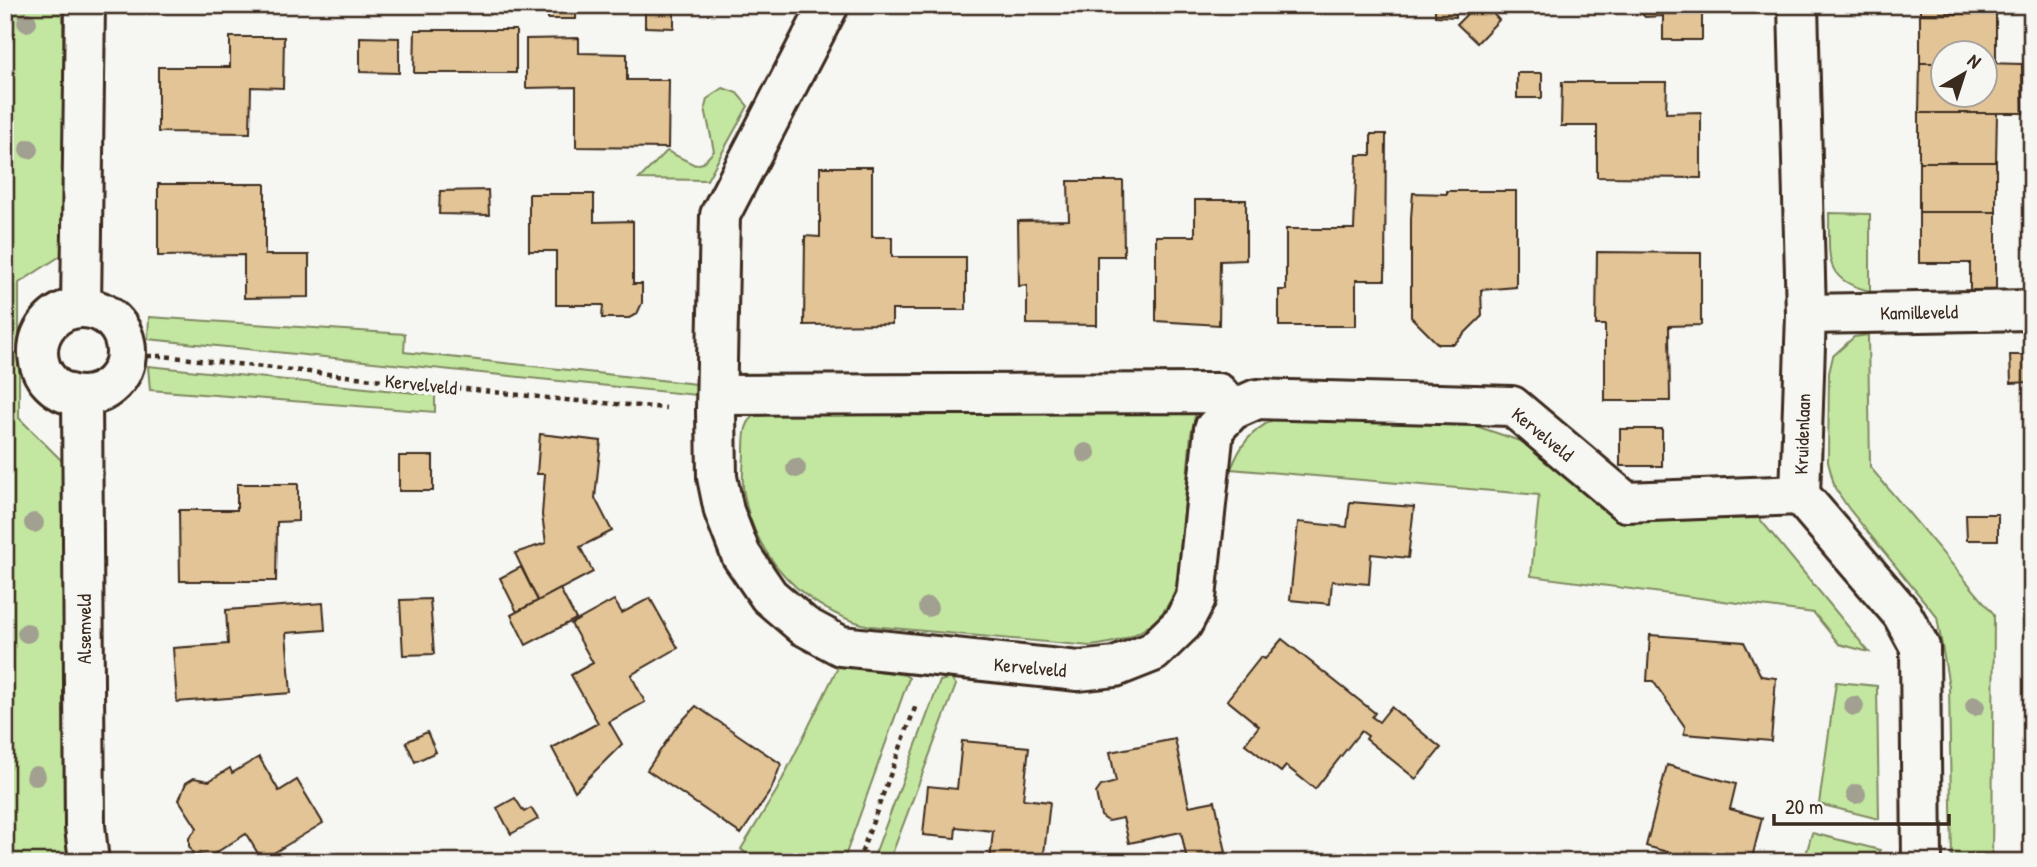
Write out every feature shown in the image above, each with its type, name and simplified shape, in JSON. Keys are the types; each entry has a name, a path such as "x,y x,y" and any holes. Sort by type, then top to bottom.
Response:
{"street":[{"path":"82,307 85,5"},
{"name":"Kervelveld","path":"829,5 720,215 716,403 718,477 724,510 741,555 769,596 804,626 841,646 933,659 1078,671 1115,667 1153,652 1182,624 1196,598 1214,429 1233,410 1257,399 1512,405 1626,502 1800,495"},
{"name":"Kruidenlaan","path":"1798,5 1806,314 1800,495 1902,614 1920,647 1922,862"},
{"path":"82,307 96,310 115,322 126,341 127,356 115,383 103,392 82,397 60,392 49,382 38,356 38,341 54,318 82,307"},
{"name":"Kamilleveld","path":"1806,314 2032,310"},
{"path":"716,403 1218,393 1233,410"},
{"name":"Alsemveld","path":"82,397 85,826 89,862"}],"path":[{"name":"Kervelveld","path":"127,356 163,356 566,400 716,403"},
{"path":"858,862 933,659"}],"green space":[{"path":"5,5 63,5 65,253 19,283 19,418 63,462 64,829 68,862 5,862"},
{"path":"723,88 737,93 748,106 707,180 639,179 667,151 695,165 703,163 714,151 705,108 707,99"},
{"path":"1829,213 1870,214 1870,291 1854,286 1836,273 1829,253"},
{"path":"149,317 405,334 404,352 696,384 696,395 148,339"},
{"path":"1868,335 1870,467 1994,614 1992,862 1952,862 1949,686 1937,617 1849,509 1835,488 1828,462 1829,373 1833,356 1854,337"},
{"path":"148,366 435,395 435,412 150,390"},
{"path":"762,412 1196,412 1191,434 1177,586 1171,600 1163,612 1143,630 1118,641 1090,646 870,626 847,619 805,595 772,560 759,540 744,494 744,439 748,422"},
{"path":"1274,419 1473,425 1523,442 1611,516 1631,520 1759,518 1869,652 1839,644 1814,613 1531,576 1539,495 1231,469 1247,440"},
{"path":"839,665 905,675 909,678 843,862 755,862 741,849 777,790"},
{"path":"951,678 956,685 889,862 872,862 940,681"},
{"path":"1836,682 1877,686 1879,819 1819,804"},
{"path":"1812,833 1880,850 1879,862 1804,862"}],"building":[{"path":"548,5 576,5 576,19 548,19"},
{"path":"645,5 674,5 674,28 645,27"},
{"path":"1435,5 1456,5 1456,17 1435,16"},
{"path":"1476,5 1485,5 1499,20 1477,43 1457,24"},
{"path":"1634,5 1702,5 1702,40 1663,40 1663,16 1645,17"},
{"path":"1920,5 1997,5 1996,14 1920,13"},
{"path":"1920,13 1996,14 1996,38 1928,38 1928,63 1920,63"},
{"path":"415,30 516,30 516,73 414,73"},
{"path":"230,37 284,37 283,88 251,87 250,133 158,132 158,67 230,67"},
{"path":"360,37 399,38 399,73 360,72"},
{"path":"579,38 579,53 627,54 627,80 669,80 668,148 576,147 576,87 526,88 526,39"},
{"path":"1920,63 1928,63 1928,108 1998,108 1998,63 2022,64 2023,113 1919,113"},
{"path":"1517,73 1542,73 1542,98 1517,98"},
{"path":"1562,82 1667,82 1666,113 1701,112 1701,178 1597,177 1597,126 1561,126"},
{"path":"1919,113 1997,113 1996,162 1919,162"},
{"path":"1371,134 1386,134 1385,280 1356,280 1356,326 1279,326 1279,290 1286,290 1286,229 1354,229 1357,155 1371,155"},
{"path":"1919,162 1996,162 1996,212 1919,212"},
{"path":"820,167 872,167 872,237 892,237 892,257 966,257 966,310 892,310 892,324 804,325 805,236 820,237"},
{"path":"1068,181 1123,181 1124,256 1097,256 1097,325 1027,324 1027,285 1019,286 1018,221 1069,220"},
{"path":"158,184 265,184 265,255 309,255 309,297 244,298 244,255 158,256"},
{"path":"488,190 489,215 439,214 440,191"},
{"path":"1447,191 1516,191 1516,287 1481,290 1482,316 1454,344 1438,344 1411,317 1411,218 1413,193 1447,194"},
{"path":"529,194 594,194 594,222 633,221 633,284 642,284 642,303 637,314 629,318 602,318 603,305 556,305 556,251 529,251"},
{"path":"1195,200 1246,200 1246,260 1220,261 1219,325 1156,321 1156,236 1195,236"},
{"path":"1919,212 1996,212 1996,292 1970,292 1970,263 1919,263"},
{"path":"1597,252 1701,253 1701,325 1669,326 1670,401 1605,401 1605,325 1596,325"},
{"path":"2010,355 2032,355 2032,382 2011,383"},
{"path":"1620,429 1662,429 1662,466 1620,466"},
{"path":"540,434 601,441 595,498 612,531 580,547 593,572 538,601 515,553 546,543 542,515 545,474 537,474"},
{"path":"399,456 433,456 433,491 399,491"},
{"path":"237,484 298,484 298,521 277,522 276,581 180,581 179,510 237,510"},
{"path":"1350,502 1414,507 1408,558 1371,554 1369,584 1332,581 1330,604 1290,600 1298,522 1347,527"},
{"path":"1966,514 1998,514 1998,540 1967,540"},
{"path":"521,567 538,601 517,612 500,578"},
{"path":"560,589 576,619 526,645 511,615"},
{"path":"650,598 678,648 631,675 645,702 609,722 622,744 575,791 552,748 598,723 571,675 593,663 571,624 614,600 622,613"},
{"path":"430,599 434,654 403,655 400,600"},
{"path":"323,603 325,630 286,633 291,693 177,702 173,648 228,644 226,610"},
{"path":"1650,635 1744,642 1761,676 1776,678 1771,741 1684,734 1685,727 1653,681 1647,681"},
{"path":"1282,639 1375,713 1372,717 1379,722 1391,707 1441,748 1416,779 1366,739 1368,736 1361,731 1315,789 1286,766 1281,772 1245,744 1259,726 1227,700 1261,657 1265,659"},
{"path":"696,706 781,764 771,790 741,834 647,770 677,726"},
{"path":"427,732 436,752 415,762 406,742"},
{"path":"1175,739 1189,806 1215,801 1226,852 1187,860 1181,832 1129,843 1123,818 1108,821 1101,816 1096,793 1101,786 1116,782 1110,752"},
{"path":"962,741 1029,747 1023,799 1050,802 1043,862 990,861 993,831 956,827 955,838 923,835 928,786 957,789"},
{"path":"259,757 279,791 297,780 323,823 262,860 246,834 209,857 193,854 189,838 197,828 179,800 186,783 194,778 209,781 230,768 232,773"},
{"path":"1667,765 1736,784 1730,809 1762,818 1751,862 1703,862 1646,846"},
{"path":"515,798 524,812 531,808 538,819 511,834 497,808"}]}
